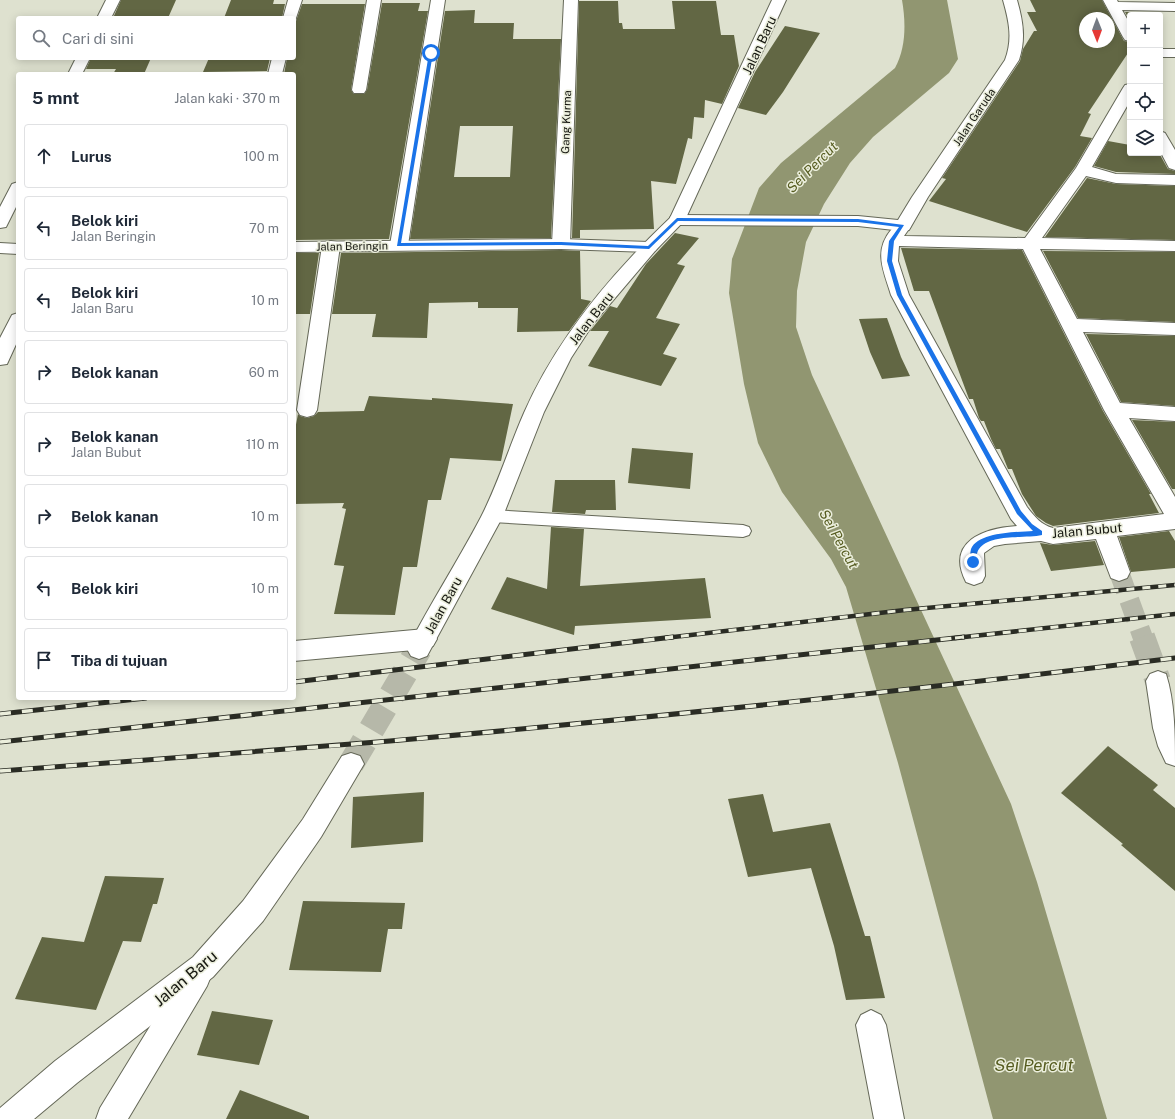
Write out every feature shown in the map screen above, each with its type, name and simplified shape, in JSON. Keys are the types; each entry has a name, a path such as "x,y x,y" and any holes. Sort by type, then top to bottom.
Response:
{"street":[{"path":"105,16 113,0"},
{"path":"291,16 295,0"},
{"path":"359,90 374,0"},
{"path":"399,245 438,0"},
{"name":"Gang Kurma","path":"561,244 571,0"},
{"name":"Jalan Baru","path":"296,651 422,644 492,516 534,412 562,356 587,320 649,247 677,220 779,0"},
{"name":"Jalan Garuda","path":"897,233 1012,60 1016,50 1017,40 1015,16 1010,0"},
{"path":"1112,3 1175,7"},
{"path":"1112,3 1127,31"},
{"path":"1163,53 1175,53"},
{"path":"76,72 82,60"},
{"path":"276,72 278,60"},
{"path":"1029,244 1083,169 1127,93"},
{"path":"1163,142 1175,165"},
{"path":"1083,169 1092,174 1114,178 1175,180"},
{"path":"0,223 16,191"},
{"path":"677,220 858,221 897,233 1029,244 1175,246"},
{"name":"Jalan Bubut","path":"897,233 889,261 893,278 908,312 957,398 1019,513 1030,526 1040,533 1053,536 1175,521"},
{"name":"Jalan Beringin","path":"296,246 561,244 649,247"},
{"path":"1029,244 1069,325 1114,410 1175,515"},
{"path":"307,410 331,246"},
{"path":"0,248 16,248"},
{"path":"0,359 16,323"},
{"path":"1069,325 1175,329"},
{"path":"1114,410 1175,414"},
{"path":"1103,529 1119,572"},
{"path":"974,576 973,562 975,550 981,542 999,536 1040,533"},
{"path":"1164,685 1164,730 1168,743 1175,755"},
{"name":"Jalan Baru","path":"10,1119 66,1072 203,966 253,911 312,828 351,764"},
{"path":"111,1119 203,966"},
{"path":"871,1025 889,1119"}],"lane":[{"path":"492,516 742,531"}],"water":[{"name":"Sei Percut","path":"902,0 947,0 958,59 949,73 873,137 850,163 824,204 806,242 797,291 796,327 812,375 1011,804 1037,882 1107,1119 993,1119 898,763 846,587 831,559 782,492 758,443 744,384 729,293 732,259 759,188 781,163 895,68 899,60 904,35"}],"building":[{"path":"121,0 176,0 169,16 114,16"},
{"path":"231,0 274,0 273,4 285,4 282,16 225,16"},
{"path":"1030,0 1102,0 1108,12 1079,12 1079,48 1115,48 1115,24 1124,41 1127,42 1127,54 1088,113 1091,114 1080,136 1092,138 1075,167 1027,232 929,201 946,179 942,178 1020,61 1023,49 1034,31 1037,31 1027,12 1036,12"},
{"path":"579,1 618,1 619,23 622,23 623,29 675,29 672,1 716,1 721,35 734,35 739,66 722,104 705,100 704,118 694,117 692,139 688,138 676,184 651,181 654,229 580,230 580,238 572,238"},
{"path":"382,3 420,3 418,11 428,11 389,239 296,240 296,72 284,72 287,60 296,60 296,21 302,4 365,4 351,90 354,94 364,94 367,90"},
{"path":"475,10 474,23 514,23 513,39 561,39 551,238 410,239 445,11","holes":["460,126 513,126 510,177 454,177"]},
{"path":"785,26 820,33 783,92 766,115 738,108 755,72"},
{"path":"90,60 150,60 145,72 114,72 116,69 86,69"},
{"path":"208,60 270,60 267,71 203,72"},
{"path":"1108,141 1127,144 1127,156 1161,156 1168,169 1175,171 1175,174 1116,172 1094,166"},
{"path":"1087,178 1116,184 1175,186 1175,240 1045,237"},
{"path":"675,233 699,238 677,264 685,266 656,318 680,324 663,354 677,358 661,386 588,366 609,331 590,331 610,306 617,308 646,264"},
{"path":"901,248 1022,250 1103,411 1151,494 1149,494 1159,513 1053,526 1036,516 1022,494 1012,469 1008,469 1000,449 996,449 984,421 981,421 979,418 973,399 969,399 929,291 914,291"},
{"path":"580,251 581,299 591,301 569,331 517,332 518,308 478,308 478,302 429,303 427,338 372,337 376,314 332,314 341,253"},
{"path":"1043,251 1175,252 1175,322 1078,318"},
{"path":"296,253 319,253 310,314 296,314"},
{"path":"887,318 901,357 910,376 882,379 870,352 859,319"},
{"path":"1086,334 1175,336 1175,406 1121,402"},
{"path":"369,396 432,400 432,398 513,404 501,461 450,458 441,500 428,500 417,567 403,567 395,615 334,614 344,566 334,565 346,509 342,508 344,503 296,504 296,424 298,414 307,418 314,416 318,412 364,411"},
{"path":"1132,420 1175,422 1175,489 1172,489"},
{"path":"632,448 693,453 690,489 628,483"},
{"path":"555,480 615,480 616,510 586,510 585,514 552,512"},
{"path":"551,527 584,529 580,586 705,578 711,618 575,626 574,635 491,609 507,577 547,589"},
{"path":"1169,531 1175,541 1175,568 1131,572 1119,537"},
{"path":"1095,541 1104,565 1051,571 1040,543 1053,545"},
{"path":"1108,746 1158,785 1153,790 1175,808 1175,891 1121,845 1123,844 1061,793"},
{"path":"424,792 423,842 351,848 353,797"},
{"path":"763,794 773,832 830,823 865,936 870,936 885,998 846,1000 834,946 811,868 748,877 728,799"},
{"path":"105,876 164,878 157,904 153,904 141,942 123,941 96,1010 15,999 42,937 84,942"},
{"path":"303,901 405,903 402,929 388,929 381,972 289,970"},
{"path":"212,1011 273,1020 259,1065 197,1055"},
{"path":"240,1090 309,1116 309,1119 226,1119"}],"tunnel":[{"path":"1119,572 1143,638"},
{"path":"1142,637 1158,681"},
{"path":"351,764 419,649"}],"railway":[{"path":"665,638 905,610 1175,585"},
{"path":"955,638 1175,614"},
{"path":"296,682 673,637"},
{"path":"0,742 964,637"},
{"path":"0,771 341,745 586,723 881,692 1175,658"},
{"path":"0,714 128,700"}],"route":[{"path":"431,53 399,245 561,244 649,247 677,220 858,221 903,226 892,241 889,261 893,278 900,295 1019,513 1030,526 1040,533 999,536 981,542 975,550 973,562"}]}
